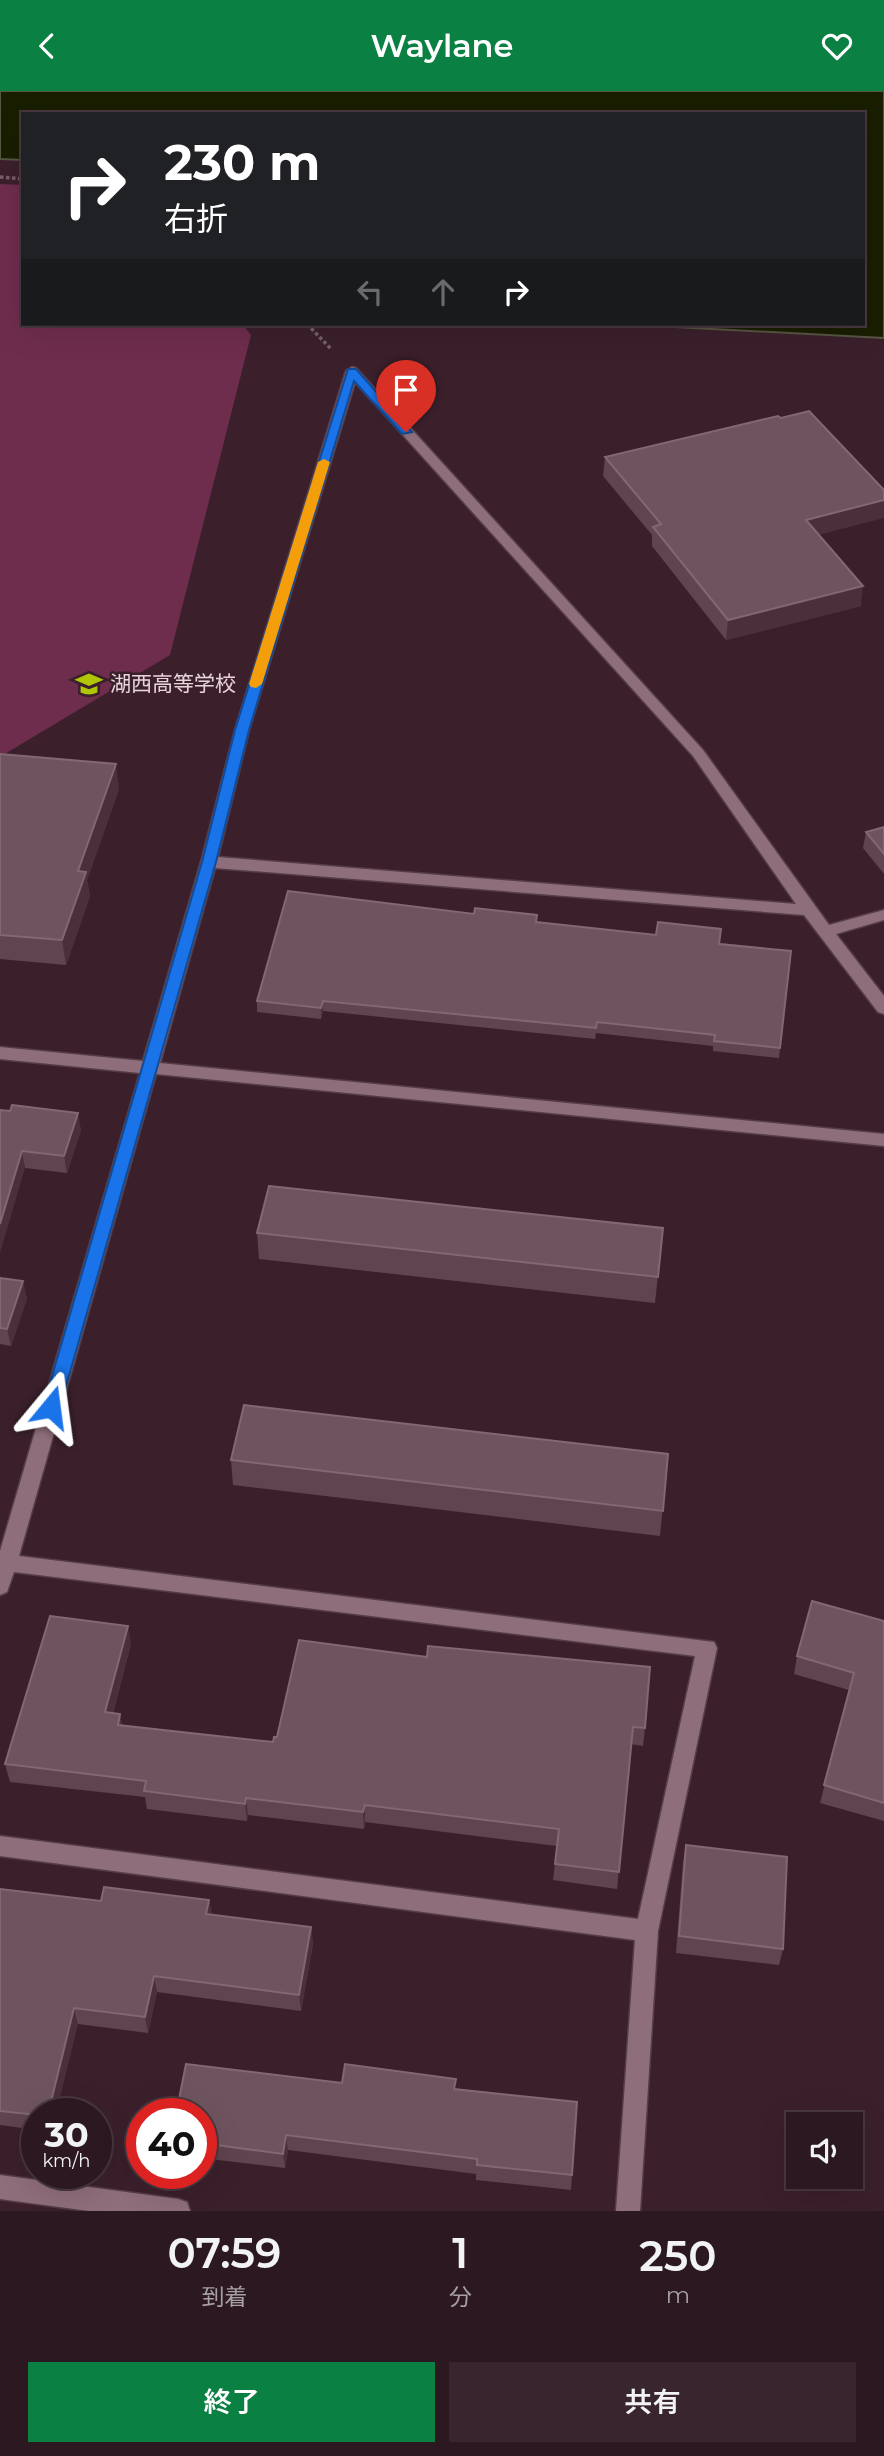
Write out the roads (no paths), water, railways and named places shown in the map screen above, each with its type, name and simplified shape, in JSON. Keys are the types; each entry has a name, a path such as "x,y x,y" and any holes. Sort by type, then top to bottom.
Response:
{"street":[{"path":"0,1586 3,1563 209,862 242,730 352,371 698,753 825,932 884,1008"},
{"path":"209,862 809,910"},
{"path":"825,932 884,915"},
{"path":"0,1053 884,1140"},
{"path":"3,1563 707,1648 648,1931 628,2211"},
{"path":"0,1846 648,1931"},
{"path":"0,2187 178,2211"}],"place":[{"name":"湖西高等学校","path":"89,684"}]}
